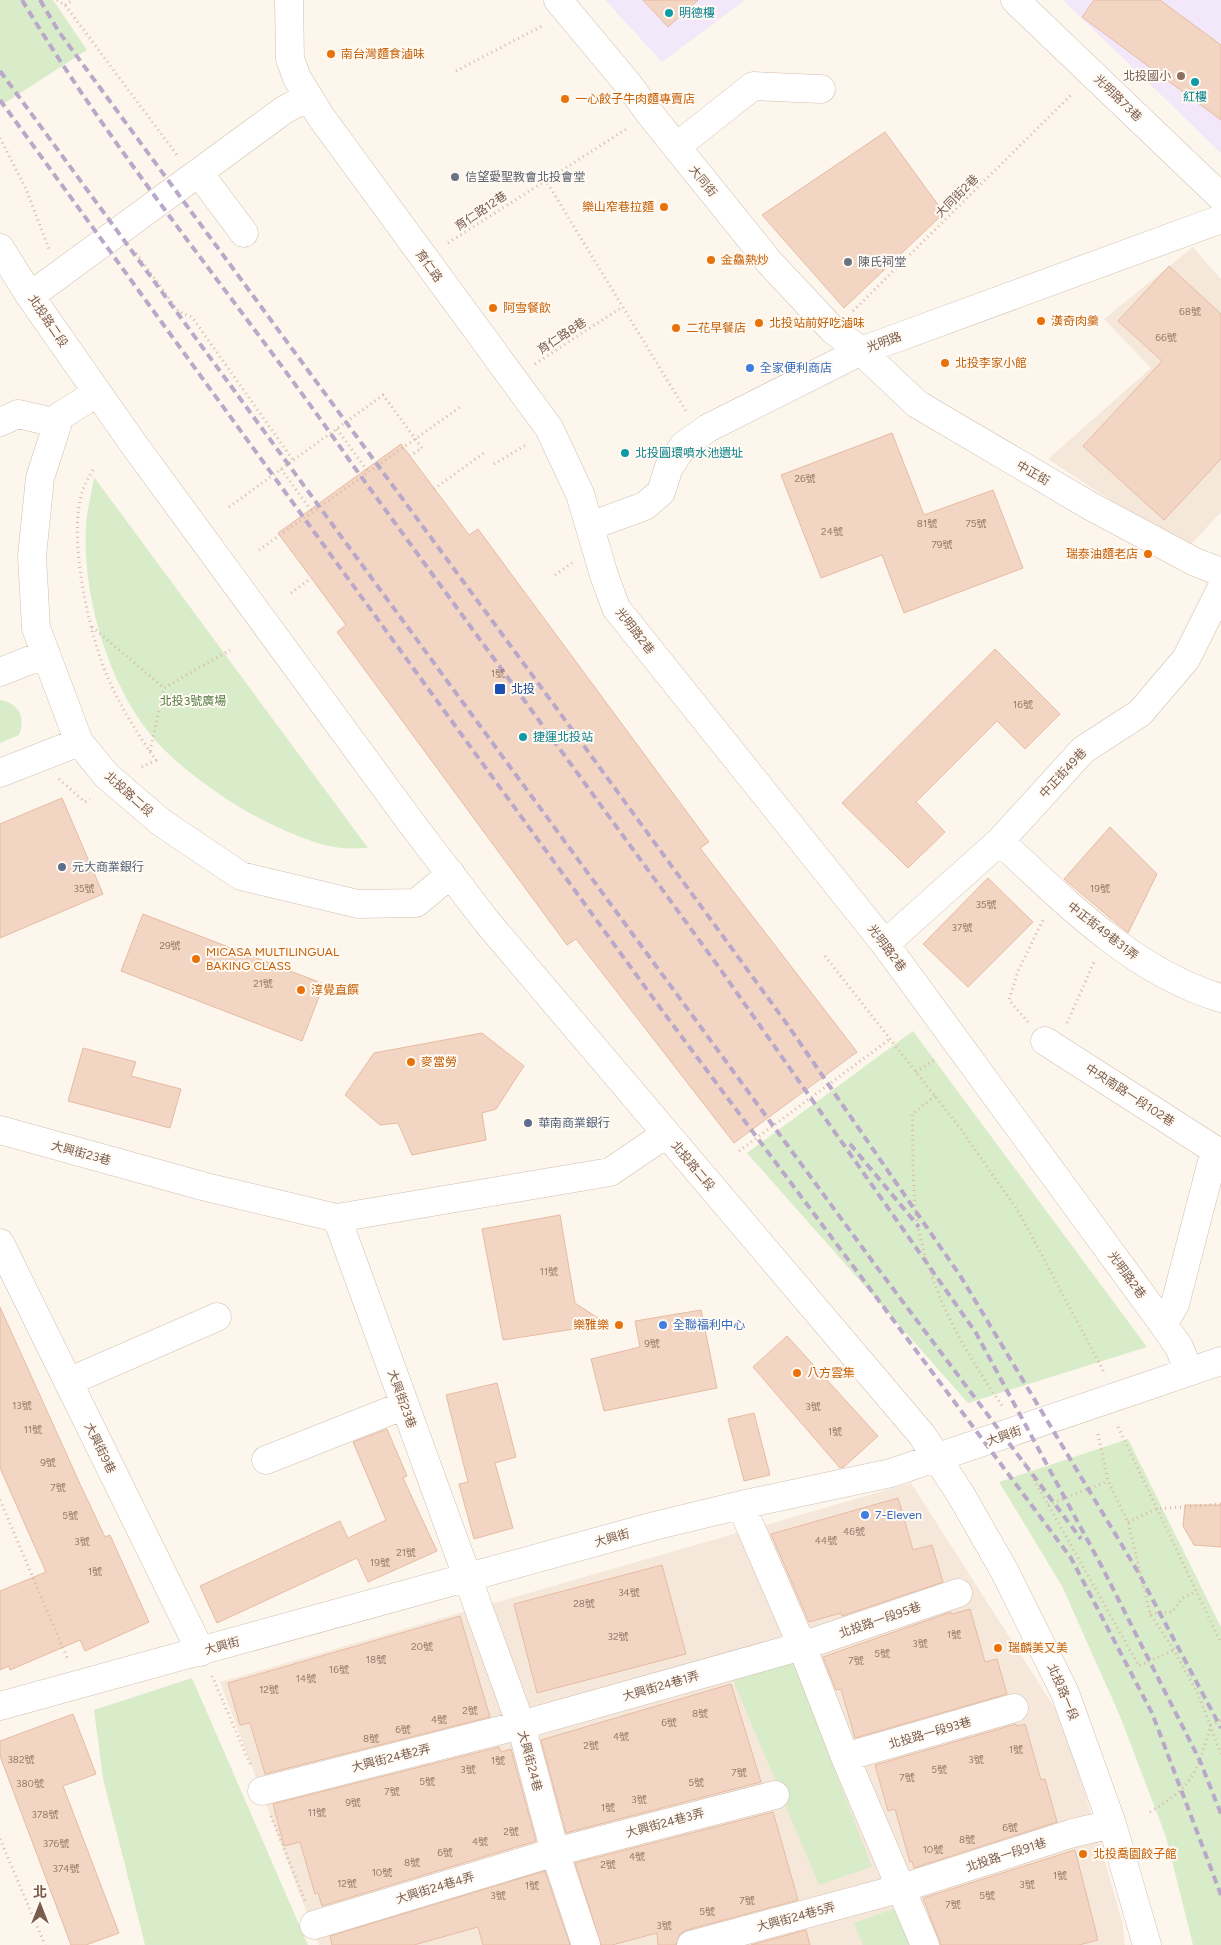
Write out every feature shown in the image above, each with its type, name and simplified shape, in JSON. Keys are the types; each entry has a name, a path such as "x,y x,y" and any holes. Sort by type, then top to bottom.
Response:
{"street":[{"name":"育仁路","path":"289,0 290,59 308,97 549,428 580,494 590,526"},
{"name":"光明路73巷","path":"1015,0 1221,196"},
{"name":"大同街","path":"562,6 628,84 676,147 770,263 833,330 861,351"},
{"path":"676,147 753,86 821,89"},
{"path":"30,296 190,167 308,97"},
{"path":"190,167 244,233"},
{"name":"光明路","path":"590,526 645,506 661,492 669,467 684,445 708,428 861,351 1221,219"},
{"name":"北投路二段","path":"0,248 30,296 97,392 412,824 488,922 922,1435 936,1457"},
{"name":"中正街","path":"861,351 917,404 1092,507 1195,562 1221,572"},
{"name":"北投路二段","path":"97,392 60,416 40,478 32,556 36,628 79,742 114,784 162,823 241,876 358,904 416,903 451,874"},
{"path":"0,422 18,414 57,424"},
{"name":"光明路2巷","path":"590,526 616,608 885,944 1163,1324 1178,1347 1189,1372"},
{"name":"中正街49巷","path":"885,944 1000,841 1083,750 1140,713 1186,659 1221,589"},
{"path":"0,672 46,654"},
{"path":"0,773 79,742"},
{"name":"中正街49巷31弄","path":"1000,841 1058,896 1140,960 1195,991 1221,998"},
{"name":"中央南路一段102巷","path":"1050,1044 1219,1142"},
{"name":"大興街23巷","path":"0,1130 206,1187 337,1218 610,1172 666,1134"},
{"path":"1163,1324 1175,1304 1219,1142"},
{"name":"大興街23巷","path":"337,1218 468,1579"},
{"name":"大興街9巷","path":"0,1243 201,1652"},
{"path":"68,1382 217,1317"},
{"name":"大興街","path":"0,1706 741,1505 891,1473 1221,1361"},
{"path":"266,1460 404,1405"},
{"name":"北投路一段","path":"936,1457 961,1495 1005,1572 1065,1693 1112,1824 1147,1945"},
{"path":"741,1505 802,1646 845,1757 925,1945"},
{"name":"大興街24巷","path":"468,1579 521,1725 556,1852 586,1945"},
{"name":"北投路一段95巷","path":"802,1646 958,1593"},
{"name":"大興街24巷1弄","path":"521,1725 802,1646"},
{"name":"北投路一段93巷","path":"845,1757 1014,1708"},
{"name":"大興街24巷2弄","path":"262,1791 521,1725"},
{"name":"大興街24巷3弄","path":"556,1852 775,1795"},
{"name":"北投路一段91巷","path":"902,1888 1073,1833 1112,1824"},
{"name":"大興街24巷4弄","path":"314,1925 556,1852"},
{"name":"大興街24巷5弄","path":"691,1945 902,1888"}],"path":[{"path":"58,0 65,6 190,167"},
{"path":"65,6 73,0"},
{"path":"456,71 562,6"},
{"name":"大同街2巷","path":"833,330 1092,74"},
{"name":"育仁路12巷","path":"422,255 444,246 545,179 650,114"},
{"path":"0,138 26,189 50,252"},
{"path":"545,179 687,412"},
{"path":"135,252 179,312 192,317 294,460"},
{"name":"育仁路8巷","path":"513,380 622,307"},
{"path":"229,507 383,395 422,448 410,456"},
{"path":"260,550 460,407"},
{"path":"337,428 369,473"},
{"path":"494,464 526,445"},
{"path":"434,489 485,452"},
{"path":"93,470 83,488 78,512 80,565 92,627 101,660 110,682 123,708 156,760"},
{"path":"281,470 313,513"},
{"path":"555,575 573,563"},
{"path":"291,593 311,578"},
{"path":"92,627 164,688"},
{"path":"150,751 164,688 230,650"},
{"path":"1058,896 1036,931 1018,971 1009,1000 1050,1044 1107,934"},
{"path":"824,956 935,1096 1020,1214 1104,1372"},
{"path":"739,1151 890,1039"},
{"path":"916,1072 939,1057"},
{"path":"935,1096 912,1114 920,1235 934,1280 953,1328 972,1363 1003,1407"},
{"path":"1118,1427 1221,1643"},
{"path":"1098,1434 1108,1481 1128,1522 1150,1614 1174,1650 1198,1694 1221,1754"},
{"path":"1024,1462 1139,1666 1174,1650"},
{"path":"1048,1505 1108,1481"},
{"path":"0,1500 78,1684"},
{"path":"1128,1522 1156,1509 1221,1504"},
{"path":"1150,1614 1172,1612 1183,1598 1196,1591"},
{"path":"1150,1812 1175,1797 1196,1772 1211,1725 1221,1720"},
{"path":"0,1839 45,1945"}],"shaded area":[{"path":"605,0 745,0 662,62"},
{"name":"北投國小","path":"1063,0 1221,0 1221,153"},
{"path":"1193,247 1221,279 1221,512 1186,550 1048,459 1151,368 1104,319"},
{"path":"911,1483 1065,1724 1122,1921 1125,1945 319,1945 220,1682"}],"green space":[{"path":"0,0 53,0 87,50 0,106"},
{"name":"北投3號廣場","path":"94,477 368,848 345,848 314,842 283,830 253,815 197,778 177,762 150,734 121,688 100,635 93,607 88,579 86,525"},
{"path":"0,700 12,704 16,708 22,722 19,735 0,743"},
{"path":"913,1031 1147,1347 968,1403 747,1153"},
{"path":"1128,1439 1221,1627 1221,1945 1193,1945 1166,1837 1120,1716 1062,1586 999,1482"},
{"path":"792,1659 872,1867 819,1885 733,1680"},
{"path":"192,1678 308,1945 145,1945 103,1778 94,1710"},
{"path":"896,1908 910,1945 863,1945 854,1923"}],"building":[{"name":"明德樓","path":"643,0 698,0 668,27"},
{"name":"北投國小","path":"1094,0 1160,0 1221,45 1221,120 1082,17"},
{"name":"陳氏祠堂","path":"885,132 944,213 844,308 762,215"},
{"path":"1169,266 1221,314 1221,459 1164,520 1083,446 1162,361 1118,321"},
{"path":"892,433 924,515 993,490 1023,568 904,613 882,555 821,578 781,475"},
{"name":"捷運北投站","path":"401,444 469,535 478,529 709,842 700,848 857,1052 734,1143 576,939 567,945 337,632 346,625 278,533"},
{"path":"995,649 1060,714 1025,749 997,721 916,802 945,832 908,868 842,803"},
{"path":"62,798 103,894 0,938 0,824"},
{"path":"1110,827 1157,874 1128,933 1064,879"},
{"path":"988,878 1033,922 968,987 923,944"},
{"path":"143,914 324,984 302,1041 121,971"},
{"path":"482,1033 524,1066 496,1109 482,1113 486,1140 412,1155 398,1123 380,1125 345,1095 374,1053"},
{"path":"83,1048 136,1062 131,1076 181,1089 170,1128 68,1101"},
{"path":"560,1215 575,1303 607,1324 503,1340 482,1229"},
{"path":"0,1307 105,1537 110,1535 149,1622 85,1651 80,1640 10,1670 9,1666 0,1670 0,1591 46,1572 0,1468"},
{"path":"701,1310 717,1388 604,1411 591,1359 640,1347 635,1321"},
{"path":"787,1336 878,1436 844,1467 840,1468 753,1367"},
{"path":"497,1383 516,1457 495,1463 513,1528 474,1539 459,1484 468,1482 446,1395"},
{"path":"754,1413 770,1475 744,1481 728,1419"},
{"path":"387,1429 407,1476 403,1478 437,1551 368,1582 357,1558 217,1623 200,1586 340,1521 348,1538 386,1520 353,1442"},
{"path":"898,1498 913,1550 932,1545 943,1582 842,1616 841,1613 809,1622 771,1534"},
{"path":"1185,1505 1221,1505 1221,1547 1194,1545 1183,1526"},
{"path":"662,1565 686,1654 537,1693 514,1604"},
{"path":"970,1609 985,1662 997,1659 1007,1694 855,1738 841,1689 836,1690 823,1657 951,1612 952,1614"},
{"path":"460,1616 490,1717 265,1774 250,1723 240,1725 228,1683"},
{"path":"731,1684 761,1782 566,1833 541,1740"},
{"path":"73,1714 96,1774 63,1786 119,1933 86,1945 71,1945 0,1756 0,1741"},
{"path":"1016,1724 1017,1726 1025,1724 1041,1780 1045,1779 1057,1822 914,1868 912,1861 910,1862 895,1809 888,1811 875,1765"},
{"path":"499,1747 501,1752 511,1749 536,1841 322,1906 318,1893 315,1894 300,1842 284,1846 273,1804"},
{"path":"773,1812 798,1900 687,1930 680,1934 676,1945 658,1945 657,1933 612,1945 601,1945 575,1863"},
{"path":"1075,1850 1098,1940 1079,1945 941,1945 923,1898"},
{"path":"545,1871 570,1945 483,1945 478,1927 414,1945 332,1945 330,1936"},
{"path":"806,1930 810,1945 751,1945"}],"railway":[{"path":"22,0 60,60 141,177 311,406 718,966 976,1333 1102,1567 1200,1761 1221,1814"},
{"path":"40,0 59,32 787,1024 961,1277 1138,1572 1221,1728"},
{"path":"0,71 873,1262 1081,1539"},
{"path":"0,100 664,1013 1071,1558 1152,1713 1221,1895"},
{"path":"850,1144 919,1227"}],"place":[{"name":"明德樓","path":"669,13"},
{"name":"南台灣麵食滷味","path":"331,54"},
{"name":"北投國小","path":"1181,76"},
{"name":"紅樓","path":"1195,82"},
{"name":"一心餃子牛肉麵專賣店","path":"565,99"},
{"name":"信望愛聖教會北投會堂","path":"455,177"},
{"name":"樂山窄巷拉麵","path":"664,207"},
{"name":"金鱻熱炒","path":"711,260"},
{"name":"陳氏祠堂","path":"848,262"},
{"name":"阿雪餐飲","path":"493,308"},
{"name":"漢奇肉羹","path":"1041,321"},
{"name":"北投站前好吃滷味","path":"759,323"},
{"name":"二花早餐店","path":"676,328"},
{"name":"北投李家小館","path":"945,363"},
{"name":"全家便利商店","path":"750,368"},
{"name":"北投圓環噴水池遺址","path":"625,453"},
{"name":"瑞泰油麵老店","path":"1148,554"},
{"name":"北投","path":"500,689"},
{"name":"捷運北投站","path":"523,737"},
{"name":"元大商業銀行","path":"62,867"},
{"name":"MICASA MULTILINGUAL BAKING CLASS","path":"196,959"},
{"name":"淳覺直饌","path":"301,990"},
{"name":"麥當勞","path":"411,1062"},
{"name":"華南商業銀行","path":"528,1123"},
{"name":"樂雅樂","path":"619,1325"},
{"name":"全聯福利中心","path":"663,1325"},
{"name":"八方雲集","path":"797,1373"},
{"name":"7-Eleven","path":"865,1515"},
{"name":"瑞麟美又美","path":"998,1648"},
{"name":"北投喬園餃子館","path":"1083,1854"}]}
